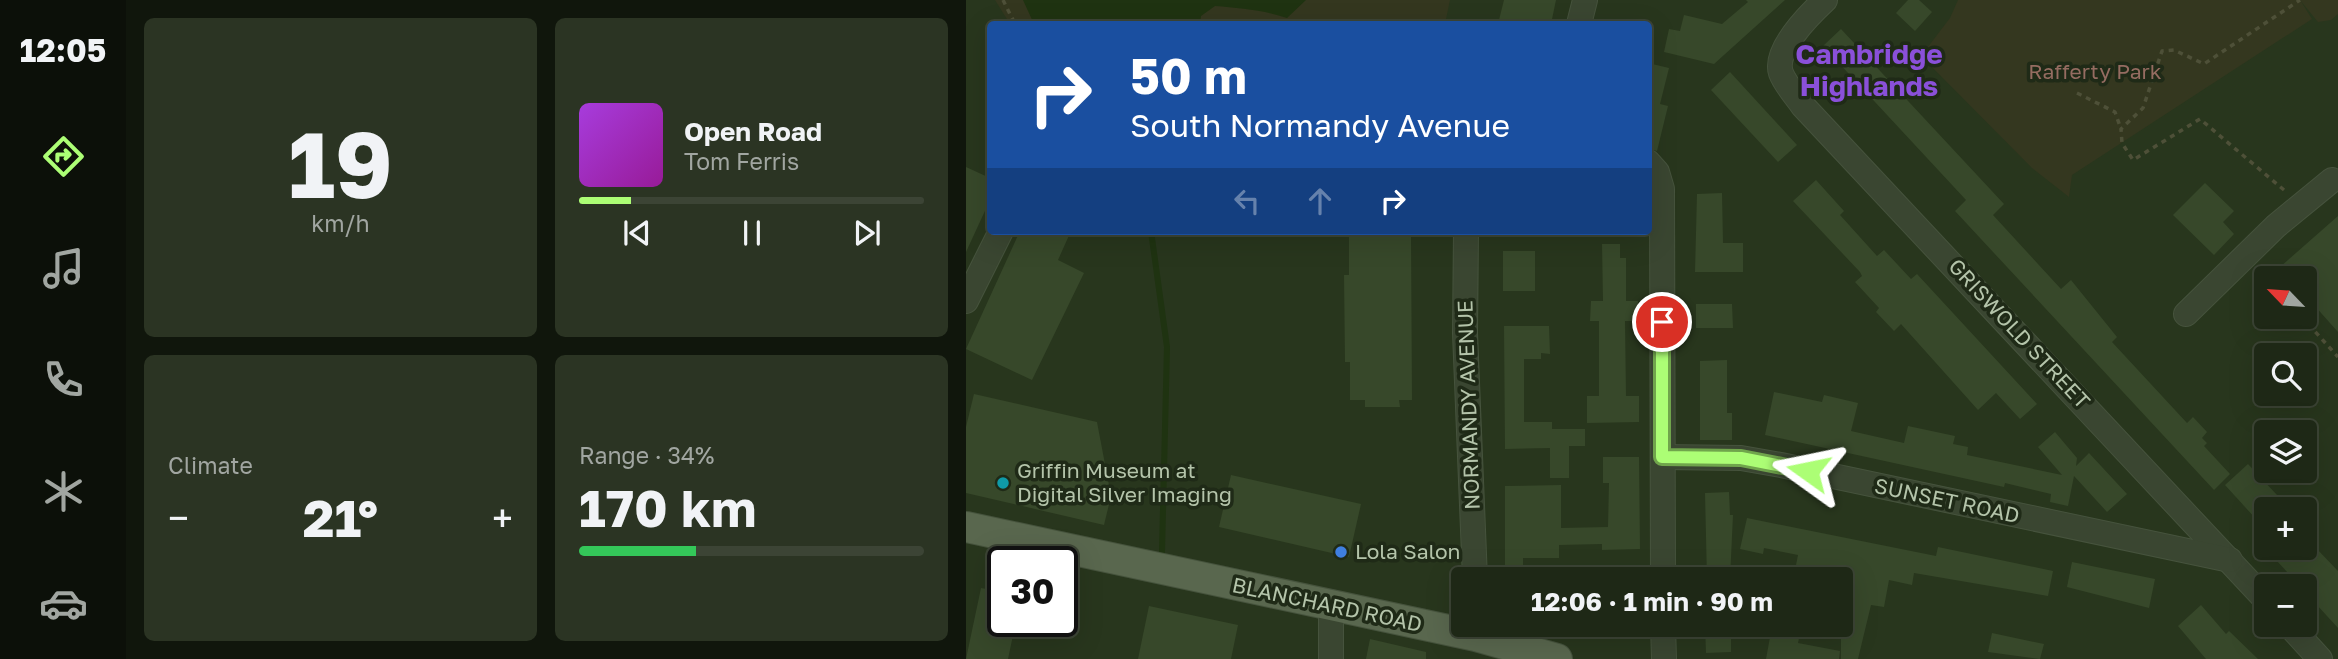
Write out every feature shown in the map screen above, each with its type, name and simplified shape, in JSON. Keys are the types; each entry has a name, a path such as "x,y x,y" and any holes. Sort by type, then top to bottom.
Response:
{"main road":[{"name":"BLANCHARD ROAD","path":"966,527 1331,606 1451,626"},
{"name":"BLANCHARD ROAD","path":"1495,637 1556,659"}],"street":[{"path":"1580,21 1585,0"},
{"name":"GRISWOLD STREET","path":"1825,0 1808,15 1785,46 1780,64 1781,73 1803,106 2254,587"},
{"path":"1652,166 1657,172 1662,189 1663,567"},
{"path":"2186,314 2276,226 2332,180"},
{"path":"966,301 999,235"},
{"name":"NORMANDY AVENUE","path":"1466,235 1465,333 1475,567"},
{"name":"SUNSET ROAD","path":"1662,457 1741,458 1781,465 2230,560"},
{"path":"1331,606 1331,659"},
{"path":"1663,637 1664,659"},
{"path":"2300,637 2320,659"}],"path":[{"path":"1003,0 1014,21"},
{"path":"2121,129 2143,108 2162,51 2174,50 2204,64 2300,0"},
{"path":"2085,95 2089,90"},
{"path":"2077,93 2115,112 2121,129 2122,143 2133,160 2200,119 2287,193"},
{"path":"2313,329 2338,357"}],"green space":[{"path":"995,0 1450,0 1446,21 1008,21"},
{"name":"Rafferty Park","path":"1958,0 2300,0 2312,19 2072,175 2069,197 2032,168 1921,56 1950,18"},
{"path":"2300,0 2338,0 2338,14 2331,20 2318,22"}],"shaded area":[{"path":"1023,0 1306,0 1287,18 1260,11 1215,6 1201,16 1200,21 1033,21"}],"building":[{"path":"1504,0 1556,0 1552,21 1499,21"},
{"path":"1746,0 1785,0 1714,64 1664,52 1669,29 1680,31 1684,15 1722,24 1748,2"},
{"path":"1908,0 1919,0 1932,12 1915,31 1896,13"},
{"path":"1841,29 2004,204 1993,215 2061,289 2071,280 2117,337 2112,342 2187,423 2193,417 2207,432 2202,438 2207,443 2204,446 2230,474 2214,490 1955,211 1966,200 1823,46"},
{"path":"1652,64 1669,68 1660,104 1668,106 1657,151 1652,149"},
{"path":"1730,72 1797,145 1778,162 1711,90"},
{"path":"966,167 987,177 987,206 966,252"},
{"path":"1816,180 1844,211 1840,215 1877,256 1884,250 1911,279 1917,274 2037,404 2020,419 1996,393 1978,410 1901,324 1894,331 1876,312 1879,308 1855,282 1862,276 1860,272 1793,201"},
{"path":"2205,183 2234,211 2223,222 2234,234 2214,255 2173,215"},
{"path":"1722,193 1723,243 1743,243 1743,272 1695,272 1697,194"},
{"path":"2338,216 2338,332 2317,308 2317,266 2281,266"},
{"path":"1018,235 1069,235 1058,260 1084,273 1032,380 966,349"},
{"path":"1349,235 1411,235 1412,400 1399,400 1400,407 1365,407 1365,400 1350,400 1350,362 1345,362 1344,275 1349,275"},
{"path":"1602,244 1620,244 1620,258 1626,258 1626,301 1638,301 1638,321 1625,321 1626,396 1639,396 1639,422 1587,423 1587,396 1599,396 1599,321 1590,321 1591,301 1603,301"},
{"path":"1503,251 1535,251 1535,291 1503,291"},
{"path":"1696,304 1732,304 1733,328 1696,328"},
{"path":"1504,326 1549,326 1550,354 1541,353 1541,359 1524,359 1524,422 1552,422 1552,429 1585,429 1585,446 1569,446 1569,478 1550,478 1550,448 1505,449"},
{"path":"1727,360 1727,413 1732,413 1732,440 1700,440 1700,361"},
{"path":"1774,392 1822,402 1824,395 1858,403 1851,431 1904,443 1908,426 1955,436 1953,444 1968,447 1967,455 2062,475 2038,447 2055,432 2077,458 2076,466 2089,453 2127,494 2107,512 2074,476 2068,506 2050,502 2051,494 2005,483 2004,487 1765,435"},
{"path":"974,394 1097,422 1111,496 1104,525 966,493 966,427"},
{"path":"1603,457 1639,457 1640,549 1602,550 1602,544 1559,545 1559,558 1523,558 1523,567 1505,567 1505,486 1561,485 1561,528 1608,527 1609,483 1603,483"},
{"path":"2248,464 2254,470 2254,483 2266,483 2279,497 2254,497 2254,517 2225,485"},
{"path":"1231,475 1361,504 1349,557 1219,527"},
{"path":"1729,492 1730,515 1733,515 1731,567 1707,567 1705,493"},
{"path":"1747,518 1936,556 1938,547 2053,571 2048,596 1914,573 1912,585 1889,580 1884,607 1871,605 1858,659 1841,659 1841,637 1853,637 1853,567 1796,567 1798,555 1764,548 1763,554 1740,549"},
{"path":"2317,549 2338,571 2338,628 2317,605 2317,574 2289,574 2277,561 2317,560"},
{"path":"2072,562 2155,579 2149,608 2067,587"},
{"path":"981,588 987,589 987,637 1013,637 1008,659 966,659"},
{"path":"2201,605 2226,634 2229,631 2258,659 2206,659 2178,626"},
{"path":"1149,606 1238,625 1231,659 1138,659"},
{"path":"1992,633 2044,644 2040,659 1988,652"},
{"path":"1705,637 1731,637 1731,652 1706,653"},
{"path":"1770,637 1794,637 1799,638 1798,643 1840,651 1839,659 1766,659"},
{"path":"1370,639 1426,652 1426,659 1366,659"}],"waterway":[{"path":"1152,235 1167,347 1162,551"}],"place":[{"name":"Griffin Museum at Digital Silver Imaging","path":"1003,483"},
{"name":"Lola Salon","path":"1341,552"}],"district":[{"name":"Cambridge Highlands","path":"1869,70"}],"route":[{"path":"1662,322 1662,457 1741,458 1808,471"}]}
